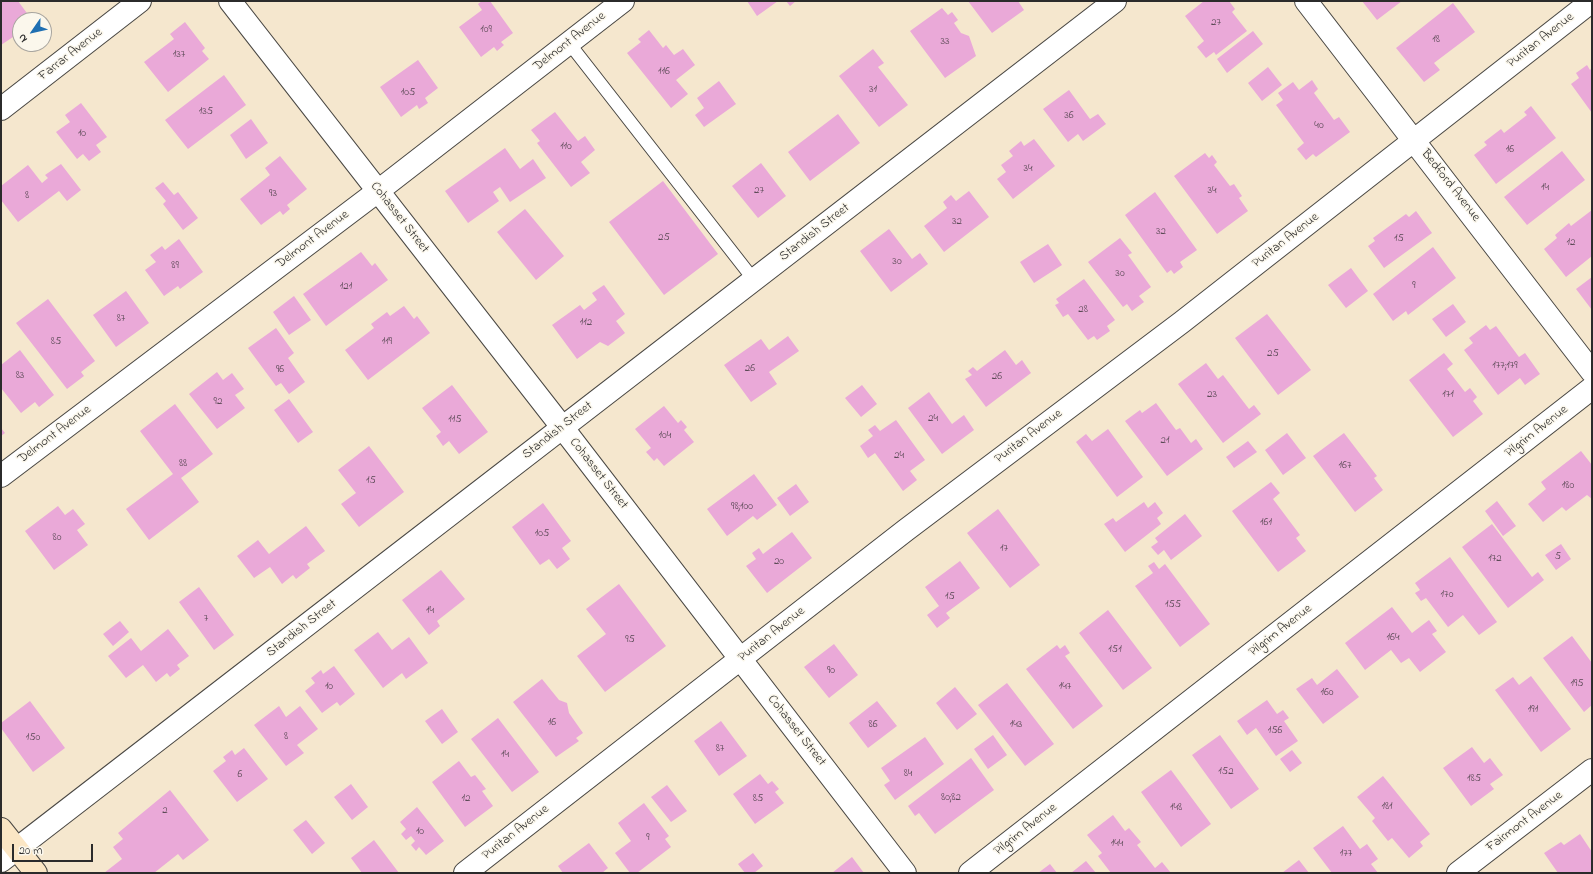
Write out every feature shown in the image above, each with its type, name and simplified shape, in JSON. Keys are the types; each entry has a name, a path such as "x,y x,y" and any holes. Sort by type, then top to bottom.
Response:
{"main road":[{"path":"1,829 9,855 36,873"}],"street":[{"name":"Farrar Avenue","path":"1,109 140,1"},
{"name":"Cohasset Street","path":"230,1 562,427 905,873"},
{"name":"Delmont Avenue","path":"1,476 378,191 623,1"},
{"name":"Standish Street","path":"9,855 1115,1"},
{"name":"Bedford Avenue","path":"1306,1 1592,372"},
{"name":"Puritan Avenue","path":"465,873 906,530 1176,326 1592,1"},
{"name":"Pilgrim Avenue","path":"970,873 1592,388"},
{"name":"Fairmont Avenue","path":"1458,873 1592,770"}],"lane":[{"path":"569,43 754,280"}],"building":[{"path":"4,1 18,1 26,12 12,12 12,38 1,45 1,3"},
{"path":"482,1 490,1 513,33 501,42 504,45 497,51 494,47 481,57 459,27 482,10 478,4"},
{"path":"747,1 778,1 757,16"},
{"path":"786,1 796,1 790,6"},
{"path":"968,1 1018,1 1024,10 992,33"},
{"path":"1204,1 1229,1 1235,9 1232,12 1247,31 1216,55 1214,52 1206,58 1197,47 1204,41 1185,16"},
{"path":"1362,1 1402,1 1377,20"},
{"path":"1453,3 1475,32 1434,63 1440,70 1424,82 1396,48"},
{"path":"942,8 948,15 952,12 958,20 954,23 961,33 969,36 976,56 945,78 910,31"},
{"path":"185,22 205,48 202,51 209,59 168,92 144,62 174,39 170,34"},
{"path":"649,30 663,48 666,45 674,55 683,49 695,65 676,80 688,94 671,108 627,53 641,42 638,39"},
{"path":"1253,31 1263,44 1227,73 1217,59"},
{"path":"873,49 884,63 878,67 908,105 879,127 839,76"},
{"path":"418,60 438,88 425,98 428,103 419,109 417,105 401,117 380,87"},
{"path":"1587,65 1590,70 1592,68 1592,113 1571,84 1579,78 1576,73"},
{"path":"1268,67 1282,85 1262,101 1248,83"},
{"path":"224,75 246,105 188,149 165,120"},
{"path":"1312,80 1318,89 1314,93 1334,120 1339,117 1350,132 1316,157 1313,154 1306,160 1297,149 1304,143 1276,105 1283,100 1278,93 1293,82 1299,90"},
{"path":"719,81 736,104 704,127 695,115 704,108 697,98"},
{"path":"1069,90 1090,119 1098,114 1106,124 1083,141 1078,134 1068,142 1043,109"},
{"path":"81,103 107,137 96,145 101,152 89,161 83,154 77,159 56,132 70,122 65,115"},
{"path":"1531,106 1556,138 1496,184 1474,155 1487,145 1484,142 1501,129 1504,133 1527,115 1524,112"},
{"path":"555,112 578,141 585,136 595,150 581,162 590,173 571,187 537,143 540,141 531,130"},
{"path":"838,114 860,143 810,181 788,152"},
{"path":"251,119 268,143 246,159 230,135"},
{"path":"1034,139 1055,166 1013,199 997,179 1006,172 1001,165 1013,156 1009,151 1021,141 1024,146"},
{"path":"505,148 520,169 533,159 546,178 510,202 500,187 493,192 499,201 468,223 445,191"},
{"path":"1562,151 1585,180 1527,225 1504,197"},
{"path":"1205,153 1209,158 1212,155 1217,162 1214,165 1230,186 1234,184 1242,196 1239,198 1248,211 1217,234 1174,176"},
{"path":"280,156 307,189 287,205 290,209 283,215 280,211 261,225 240,199 270,175 265,168"},
{"path":"761,163 786,196 758,218 732,186"},
{"path":"61,164 81,190 67,201 59,191 18,222 1,200 1,186 28,165 42,183 48,178 45,175"},
{"path":"663,181 718,254 664,295 609,222"},
{"path":"163,182 174,195 178,192 198,218 183,230 163,204 166,201 155,188"},
{"path":"969,191 989,217 944,252 924,226 947,208 943,202 951,195 956,201"},
{"path":"1155,192 1197,250 1180,262 1183,267 1174,274 1171,270 1167,273 1125,215"},
{"path":"525,209 564,256 536,280 497,232"},
{"path":"1592,210 1592,256 1566,277 1544,249 1557,238 1555,235 1569,223 1571,226"},
{"path":"1416,211 1432,233 1384,268 1368,246 1375,241 1373,238 1406,214 1409,217"},
{"path":"889,229 912,259 920,253 928,264 891,292 860,251"},
{"path":"1120,238 1132,253 1128,255 1151,287 1139,296 1144,302 1132,311 1127,304 1123,307 1088,262"},
{"path":"179,239 203,272 180,289 178,286 164,296 145,270 156,262 150,255 162,246 165,250"},
{"path":"1048,244 1062,265 1034,283 1020,262"},
{"path":"1433,247 1456,278 1408,315 1406,311 1393,321 1373,294"},
{"path":"361,252 372,266 375,263 388,280 326,326 303,294"},
{"path":"1351,268 1368,291 1346,308 1328,285"},
{"path":"1592,277 1592,310 1576,289"},
{"path":"1084,279 1115,320 1107,326 1110,331 1097,340 1094,336 1088,340 1068,314 1063,317 1055,305 1059,303 1056,299"},
{"path":"604,285 625,314 616,321 625,333 608,346 600,342 577,359 552,325 580,305 584,310 597,300 592,293"},
{"path":"126,291 149,323 116,347 93,315"},
{"path":"294,296 311,320 289,335 273,312"},
{"path":"48,299 95,361 81,372 84,376 67,389 16,323"},
{"path":"1453,304 1466,322 1446,337 1432,319"},
{"path":"404,306 414,319 417,316 430,333 368,380 345,350 374,328 371,324 387,312 390,316"},
{"path":"1267,314 1311,370 1278,395 1235,338"},
{"path":"1486,325 1490,330 1496,326 1519,357 1525,353 1540,374 1525,385 1520,378 1498,395 1464,350 1473,343 1469,338"},
{"path":"276,328 294,353 288,358 305,382 289,394 281,383 276,386 248,348"},
{"path":"788,336 799,351 769,372 777,384 751,402 724,365 761,339 769,350"},
{"path":"20,350 54,395 39,407 35,402 21,413 1,388 1,365"},
{"path":"1005,350 1016,365 1022,360 1031,373 986,407 965,379 972,375 968,371 973,367 977,371"},
{"path":"1444,353 1453,364 1447,369 1465,392 1470,388 1477,397 1473,401 1483,414 1453,437 1409,380"},
{"path":"1206,363 1218,379 1223,375 1249,409 1254,405 1261,414 1223,443 1178,384"},
{"path":"217,372 223,380 232,373 244,389 235,395 245,408 217,429 189,394"},
{"path":"452,385 488,432 459,454 449,441 443,446 436,436 441,432 422,408"},
{"path":"862,385 877,404 861,417 845,398"},
{"path":"929,392 952,424 964,415 974,430 942,454 908,408"},
{"path":"289,399 313,432 298,443 274,410"},
{"path":"1156,403 1176,430 1180,428 1191,443 1196,439 1203,449 1167,476 1125,421 1140,410 1142,413"},
{"path":"175,404 213,454 181,478 199,502 149,540 126,509 173,474 140,431"},
{"path":"664,406 678,423 681,420 687,427 684,430 694,442 664,466 657,458 654,461 646,452 651,448 635,429"},
{"path":"896,420 925,460 910,471 917,480 903,491 875,453 868,458 860,446 873,436 868,430 875,425 880,431"},
{"path":"1,428 5,433 1,436"},
{"path":"1108,429 1143,477 1117,497 1076,442 1086,434 1092,441"},
{"path":"1287,433 1306,458 1283,475 1265,450"},
{"path":"1344,433 1377,476 1374,478 1383,490 1355,512 1313,456"},
{"path":"1248,441 1257,452 1234,468 1226,457"},
{"path":"369,446 404,492 359,527 341,504 356,493 338,470"},
{"path":"1581,451 1592,465 1592,499 1587,495 1566,511 1562,507 1543,522 1528,504 1546,489 1541,482"},
{"path":"754,474 777,505 757,520 753,516 727,536 707,509"},
{"path":"1271,482 1280,493 1273,499 1300,535 1296,538 1306,551 1278,572 1232,511"},
{"path":"796,484 809,502 790,516 777,498"},
{"path":"1497,501 1516,526 1503,536 1485,511"},
{"path":"1144,502 1148,508 1155,502 1163,513 1157,518 1161,524 1125,552 1104,524 1113,518 1116,522"},
{"path":"543,503 571,541 562,548 570,559 557,569 549,559 540,565 512,527"},
{"path":"58,506 65,515 73,509 85,524 77,530 88,545 54,570 25,531"},
{"path":"998,509 1040,565 1010,588 967,533"},
{"path":"1185,514 1202,536 1171,560 1164,550 1158,555 1151,547 1158,542 1155,538"},
{"path":"1492,524 1532,577 1538,572 1544,580 1508,608 1462,547"},
{"path":"306,526 325,551 307,564 310,568 296,579 293,575 282,584 270,567 254,578 237,556 258,540 269,554"},
{"path":"792,532 812,558 767,593 746,566 756,559 752,553 759,548 763,554"},
{"path":"1561,544 1571,559 1556,570 1545,555"},
{"path":"1450,557 1497,622 1479,635 1463,615 1448,627 1426,598 1421,601 1415,593 1420,590 1415,583"},
{"path":"960,561 980,588 946,613 950,618 937,628 927,615 939,606 925,587"},
{"path":"1154,562 1159,569 1165,564 1210,624 1180,647 1135,586 1153,573 1148,566"},
{"path":"441,570 465,599 437,621 440,626 429,635 402,600"},
{"path":"619,584 666,646 605,692 577,656 606,634 586,609"},
{"path":"199,587 234,635 214,650 179,602"},
{"path":"1392,607 1412,633 1429,620 1437,631 1432,634 1446,652 1420,672 1409,658 1401,663 1391,650 1365,670 1345,643"},
{"path":"1108,610 1152,668 1123,690 1079,633"},
{"path":"120,621 129,632 113,646 103,634"},
{"path":"168,629 189,656 177,665 180,669 170,677 167,673 156,682 143,665 126,678 108,656 131,638 141,651"},
{"path":"378,632 392,650 409,637 428,663 406,679 402,673 383,688 354,650"},
{"path":"1572,636 1592,663 1592,705 1584,712 1543,658"},
{"path":"834,644 858,675 829,698 804,667"},
{"path":"1057,645 1060,649 1065,645 1070,653 1065,656 1103,706 1073,729 1026,669"},
{"path":"334,666 355,694 340,706 337,702 322,713 305,691 315,683 311,678 321,670 323,674"},
{"path":"1337,669 1359,697 1323,724 1296,689 1312,678 1317,685"},
{"path":"1531,676 1571,729 1541,752 1495,690 1513,677 1519,685"},
{"path":"542,679 559,700 567,703 569,713 583,733 576,738 579,741 556,757 513,702"},
{"path":"1007,683 1054,744 1025,766 978,705"},
{"path":"955,687 977,714 957,730 936,703"},
{"path":"1267,700 1277,714 1283,710 1289,718 1284,721 1298,741 1276,756 1256,728 1247,735 1237,721"},
{"path":"30,701 65,748 33,772 1,728 1,723"},
{"path":"877,701 897,726 868,748 849,723"},
{"path":"279,706 286,717 300,706 318,729 297,745 304,753 286,766 254,725"},
{"path":"442,709 458,732 442,744 425,721"},
{"path":"498,718 539,772 512,792 471,739"},
{"path":"721,721 747,756 719,776 694,741"},
{"path":"993,735 1007,755 988,769 974,749"},
{"path":"1220,735 1259,789 1231,809 1192,755"},
{"path":"925,737 944,764 895,800 884,785 890,781 881,768"},
{"path":"1472,747 1484,763 1490,758 1503,775 1490,784 1494,789 1471,806 1443,768"},
{"path":"244,748 268,779 237,802 213,771 226,761 223,757 232,750 235,755"},
{"path":"1292,750 1302,763 1290,772 1280,759"},
{"path":"971,758 994,790 935,834 919,813 915,816 908,806"},
{"path":"459,761 471,777 475,775 486,789 482,791 493,806 465,827 432,782"},
{"path":"1171,770 1211,824 1181,847 1141,792"},
{"path":"760,774 768,784 772,781 779,789 775,792 784,803 755,824 733,794"},
{"path":"1383,776 1430,834 1420,842 1423,846 1409,858 1392,838 1388,841 1372,821 1375,818 1357,797"},
{"path":"351,784 368,807 352,820 334,797"},
{"path":"667,785 687,811 671,822 651,797"},
{"path":"170,790 209,840 183,860 178,854 154,873 104,873 122,859 113,847 123,839 118,833"},
{"path":"644,803 669,836 665,839 671,847 637,873 630,873 615,853 631,841 618,823"},
{"path":"417,807 444,841 426,855 419,847 416,851 411,845 415,841 411,836 406,840 401,834 406,829 400,822"},
{"path":"1113,815 1125,831 1129,828 1141,842 1137,845 1155,868 1162,862 1171,873 1111,873 1098,856 1102,853 1087,835"},
{"path":"306,820 325,843 312,854 293,830"},
{"path":"1343,826 1360,849 1367,844 1378,859 1371,864 1378,873 1332,873 1313,848"},
{"path":"1580,834 1592,852 1592,873 1558,873 1544,853 1561,842 1564,845"},
{"path":"374,840 399,873 362,873 351,858"},
{"path":"589,843 608,868 602,873 563,873 558,866"},
{"path":"753,853 763,866 754,873 745,873 738,864"},
{"path":"852,857 864,873 832,873"},
{"path":"1299,860 1309,873 1282,873"},
{"path":"1086,861 1096,873 1071,873"},
{"path":"1050,864 1057,873 1038,873"}]}
